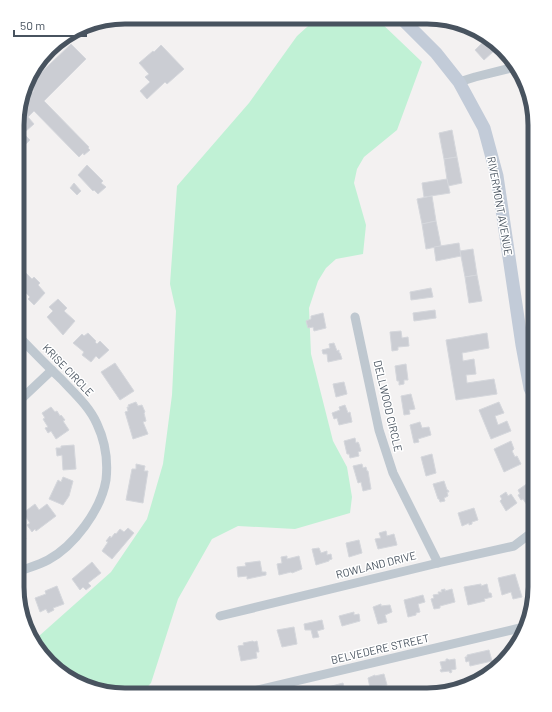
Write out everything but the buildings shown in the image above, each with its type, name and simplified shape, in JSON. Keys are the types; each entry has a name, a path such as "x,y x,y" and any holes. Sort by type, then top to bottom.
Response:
{"main road":[{"name":"RIVERMONT AVENUE","path":"407,24 436,53 459,82 484,128 497,176 528,378"}],"street":[{"path":"459,82 510,68"},
{"name":"DELLWOOD CIRCLE","path":"356,317 379,430 393,473 438,562"},
{"name":"KRISE CIRCLE","path":"24,342 82,400 97,423 105,448 107,467 100,500 86,524 71,542 49,560 24,569"},
{"path":"24,396 52,370"},
{"name":"ROWLAND DRIVE","path":"220,616 438,562 514,546 528,535"},
{"name":"BELVEDERE STREET","path":"266,688 520,628"}],"green space":[{"path":"310,24 382,24 422,62 397,130 364,157 357,169 354,183 366,225 363,254 336,259 326,268 318,281 309,308 311,354 333,441 347,467 352,497 350,513 295,529 238,526 212,539 178,599 151,683 146,688 118,688 92,683 80,678 63,667 45,649 37,636 111,572 147,519 163,464 172,395 176,311 170,284 177,186 249,103 297,36"}]}
